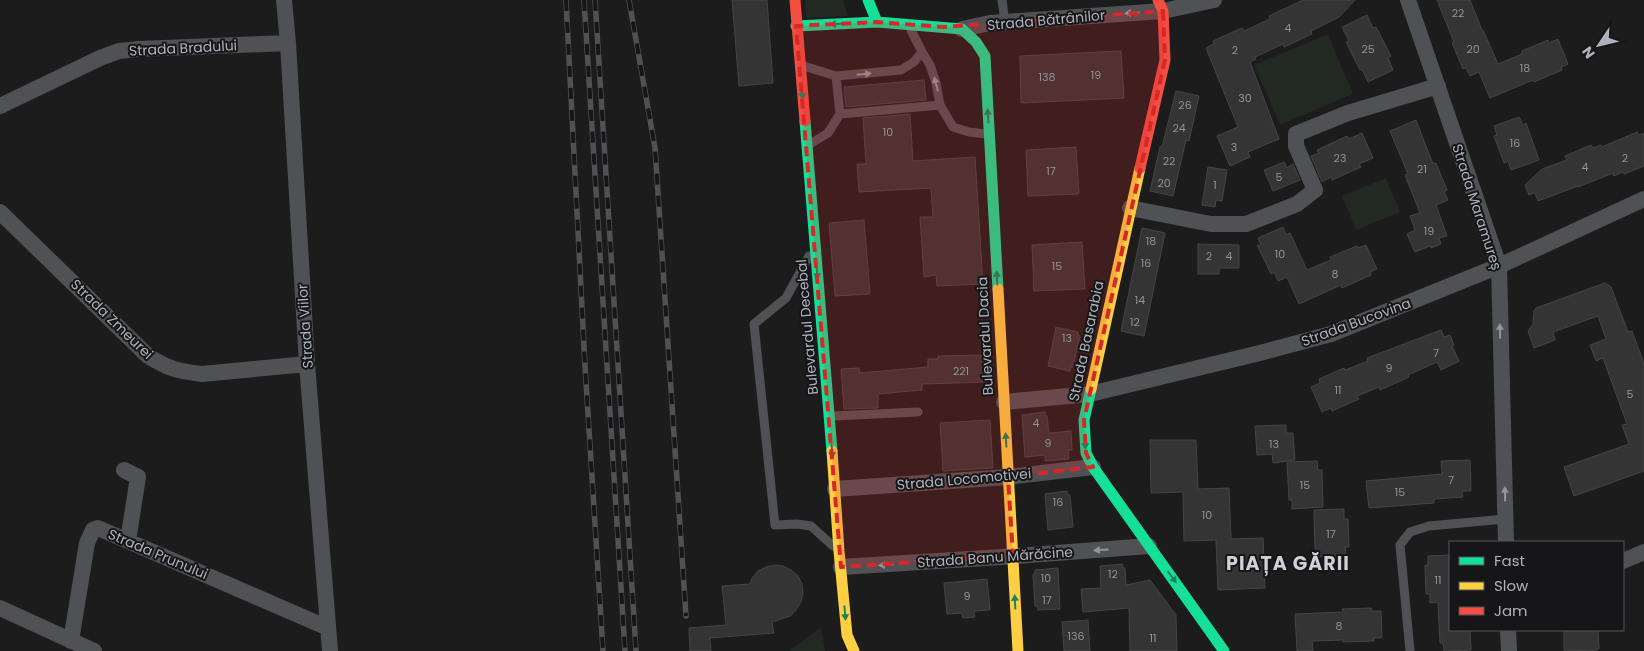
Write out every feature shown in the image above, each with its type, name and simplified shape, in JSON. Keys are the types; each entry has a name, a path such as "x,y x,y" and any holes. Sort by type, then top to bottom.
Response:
{"main road":[{"name":"Bulevardul Decebal","path":"795,0 840,559 847,635 854,650"},
{"path":"868,0 877,22"},
{"name":"Strada Basarabia","path":"1161,5 1165,60 1130,208 1084,420 1084,438 1086,453 1093,467 1224,651"},
{"name":"Strada Bătrânilor","path":"796,26 877,22 962,28"},
{"name":"Bulevardul Dacia","path":"962,28 976,42 985,56 1018,651"}],"street":[{"name":"Strada Viilor","path":"284,0 307,364 330,651"},
{"name":"Strada Bătrânilor","path":"962,28 990,23 1214,0"},
{"name":"Strada Maramureș","path":"1408,0 1499,266 1506,541"},
{"name":"Strada Bradului","path":"0,106 119,51 288,43"},
{"path":"1130,208 1211,224 1246,224 1269,215 1296,204 1315,190 1296,146 1296,134 1348,113 1438,86"},
{"name":"Strada Bucovina","path":"1004,402 1090,394 1331,334 1499,266 1644,199"},
{"name":"Strada Bucovina","path":"1556,239 1644,210"},
{"name":"Strada Zmeurei","path":"0,212 148,356 167,368 202,374 307,364"},
{"name":"Strada Locomotivei","path":"835,489 1008,477 1093,467"},
{"path":"124,470 138,477 128,542"},
{"name":"Strada Prunului","path":"71,641 87,543 93,530 98,528 328,628"},
{"name":"Strada Banu Mărăcine","path":"840,559 1013,556 1149,546"},
{"path":"1624,561 1644,552"},
{"path":"0,608 94,651"},
{"path":"1508,631 1509,651"}],"lane":[{"path":"1002,0 1005,22"},
{"path":"908,24 930,65 940,105 953,127 969,132 989,134"},
{"path":"800,64 836,76 901,70 914,62 922,52"},
{"path":"807,146 828,134 840,114 836,76"},
{"path":"840,114 940,105"},
{"path":"815,245 786,298 754,324 775,525 797,524 811,526 840,559"},
{"path":"830,417 918,412"},
{"path":"1410,651 1400,545 1410,532 1429,526 1505,519"}],"highlighted area":[{"path":"1163,11 1165,60 1084,420 1086,453 1093,467 1008,477 1013,556 841,567 796,26 877,22 943,27"}],"shaded area":[{"path":"805,0 843,0 848,16 806,18"},
{"path":"1328,34 1353,94 1280,125 1254,65"},
{"path":"1386,178 1400,212 1356,230 1342,196"},
{"path":"821,627 825,651 789,651"}],"building":[{"path":"732,0 767,0 773,83 739,86"},
{"path":"1303,0 1355,0 1339,17 1311,31 1312,34 1284,47 1283,44 1255,57 1256,59 1250,62 1279,139 1248,152 1250,157 1230,166 1217,136 1238,127 1206,48 1214,44 1213,41 1242,28 1244,31 1270,19 1269,16"},
{"path":"1437,0 1470,0 1498,64 1548,40 1549,43 1558,39 1568,64 1561,67 1562,70 1490,98 1479,72 1470,76 1466,68 1463,69"},
{"path":"1367,15 1373,28 1376,27 1391,56 1388,58 1393,70 1368,82 1346,42 1349,41 1342,27"},
{"path":"1121,51 1124,98 1021,103 1020,56"},
{"path":"924,80 926,100 846,107 844,87"},
{"path":"1176,91 1199,96 1189,141 1186,140 1173,196 1150,191"},
{"path":"910,114 913,161 975,157 983,284 937,286 936,275 924,277 920,217 933,217 931,188 859,192 857,164 866,164 863,118"},
{"path":"1519,117 1523,125 1526,123 1539,160 1511,170 1508,161 1504,163 1494,136 1497,135 1494,126"},
{"path":"1416,120 1433,164 1436,163 1447,190 1444,192 1448,200 1436,205 1447,236 1439,238 1441,244 1415,252 1407,234 1415,230 1410,216 1420,213 1405,175 1408,174 1390,131"},
{"path":"1637,132 1639,135 1644,133 1644,166 1624,174 1623,172 1614,176 1613,173 1538,201 1535,193 1529,195 1525,185 1542,169 1567,160 1565,156 1591,145 1593,148 1601,145 1602,147"},
{"path":"1362,133 1373,158 1359,164 1361,167 1332,180 1331,177 1322,182 1311,156 1319,153 1317,150 1347,136 1349,139"},
{"path":"1076,147 1079,194 1028,196 1026,150"},
{"path":"1284,162 1287,168 1293,164 1300,180 1273,191 1264,170"},
{"path":"1208,167 1227,170 1222,201 1216,200 1215,207 1202,205"},
{"path":"864,220 870,294 835,296 829,223"},
{"path":"1283,227 1286,235 1290,233 1307,270 1331,260 1330,257 1357,246 1358,248 1366,245 1377,269 1370,272 1371,275 1342,288 1341,285 1299,304 1287,277 1278,281 1274,272 1271,274 1257,245 1261,245 1258,238"},
{"path":"1142,228 1165,233 1144,336 1121,331"},
{"path":"1082,242 1085,289 1034,291 1032,245"},
{"path":"1198,244 1239,245 1239,268 1219,268 1219,274 1198,274"},
{"path":"1605,283 1611,287 1628,332 1632,331 1644,364 1644,471 1574,496 1564,467 1629,444 1622,425 1627,424 1603,358 1596,361 1590,345 1606,339 1598,316 1553,332 1555,340 1534,348 1528,331 1533,324 1536,308"},
{"path":"1056,327 1078,332 1080,336 1073,367 1071,367 1070,371 1048,366"},
{"path":"1441,330 1444,337 1450,335 1454,345 1452,346 1459,361 1441,370 1437,362 1380,390 1379,387 1357,396 1359,399 1332,411 1331,408 1322,412 1311,387 1320,383 1319,379 1344,368 1345,370 1368,361 1367,358"},
{"path":"985,355 987,357 988,382 922,384 922,390 878,394 878,408 844,409 841,369 859,368 860,373 928,367 928,359 938,359 938,356"},
{"path":"1045,412 1049,433 1071,431 1072,450 1068,450 1069,459 1045,461 1045,455 1025,457 1022,415"},
{"path":"990,420 993,468 943,471 940,423"},
{"path":"1286,425 1286,433 1293,433 1295,460 1273,463 1272,454 1257,455 1255,426"},
{"path":"1150,440 1196,440 1198,489 1229,488 1231,539 1263,538 1265,588 1218,590 1216,540 1184,541 1183,492 1151,493"},
{"path":"1470,460 1471,491 1462,491 1463,497 1434,499 1434,503 1369,508 1366,481 1442,474 1441,461"},
{"path":"1317,461 1318,470 1322,470 1323,507 1292,509 1292,500 1289,500 1287,462"},
{"path":"1067,491 1068,495 1070,495 1073,527 1048,530 1045,494"},
{"path":"1344,509 1344,519 1348,519 1349,547 1345,547 1346,556 1318,557 1318,549 1315,549 1314,510"},
{"path":"1449,555 1449,631 1470,631 1471,650 1444,651 1443,643 1440,643 1438,602 1430,603 1430,594 1426,594 1425,565 1428,565 1428,556"},
{"path":"1122,564 1123,568 1125,568 1126,585 1150,580 1176,615 1177,651 1130,651 1129,608 1083,612 1081,589 1101,588 1100,566"},
{"path":"775,565 783,566 798,576 802,584 803,593 801,602 790,616 772,622 774,633 710,638 711,651 690,651 689,628 726,625 722,586 750,584 758,571"},
{"path":"1058,568 1060,609 1038,610 1037,606 1035,606 1033,574 1035,574 1035,570"},
{"path":"987,579 990,610 974,611 975,617 963,618 962,613 947,614 944,583"},
{"path":"1371,608 1372,611 1381,611 1382,638 1374,638 1374,641 1312,641 1313,651 1297,651 1295,614 1343,612 1342,609"},
{"path":"1088,620 1090,651 1064,651 1062,622"},
{"path":"1564,631 1598,631 1599,649 1596,649 1596,651 1564,650"}],"railway":[{"path":"566,0 585,366 603,651"},
{"path":"584,0 625,651"},
{"path":"595,0 636,651"},
{"path":"629,0 655,148 686,616"}],"traffic: fast":[{"path":"868,0 877,22"},
{"path":"796,26 877,22 962,29 976,42 985,56 998,289"},
{"path":"805,121 832,451"},
{"path":"1091,389 1084,420 1086,453 1093,467 1224,651"}],"traffic: slow":[{"path":"1091,389 1140,168"},
{"path":"998,289 1018,651"},
{"path":"832,451 847,635 854,651"}],"traffic: jam":[{"path":"795,0 805,121"},
{"path":"1140,168 1165,60 1163,11 1158,0"}],"district":[{"name":"PIAȚA GĂRII","path":"1288,563"}]}
